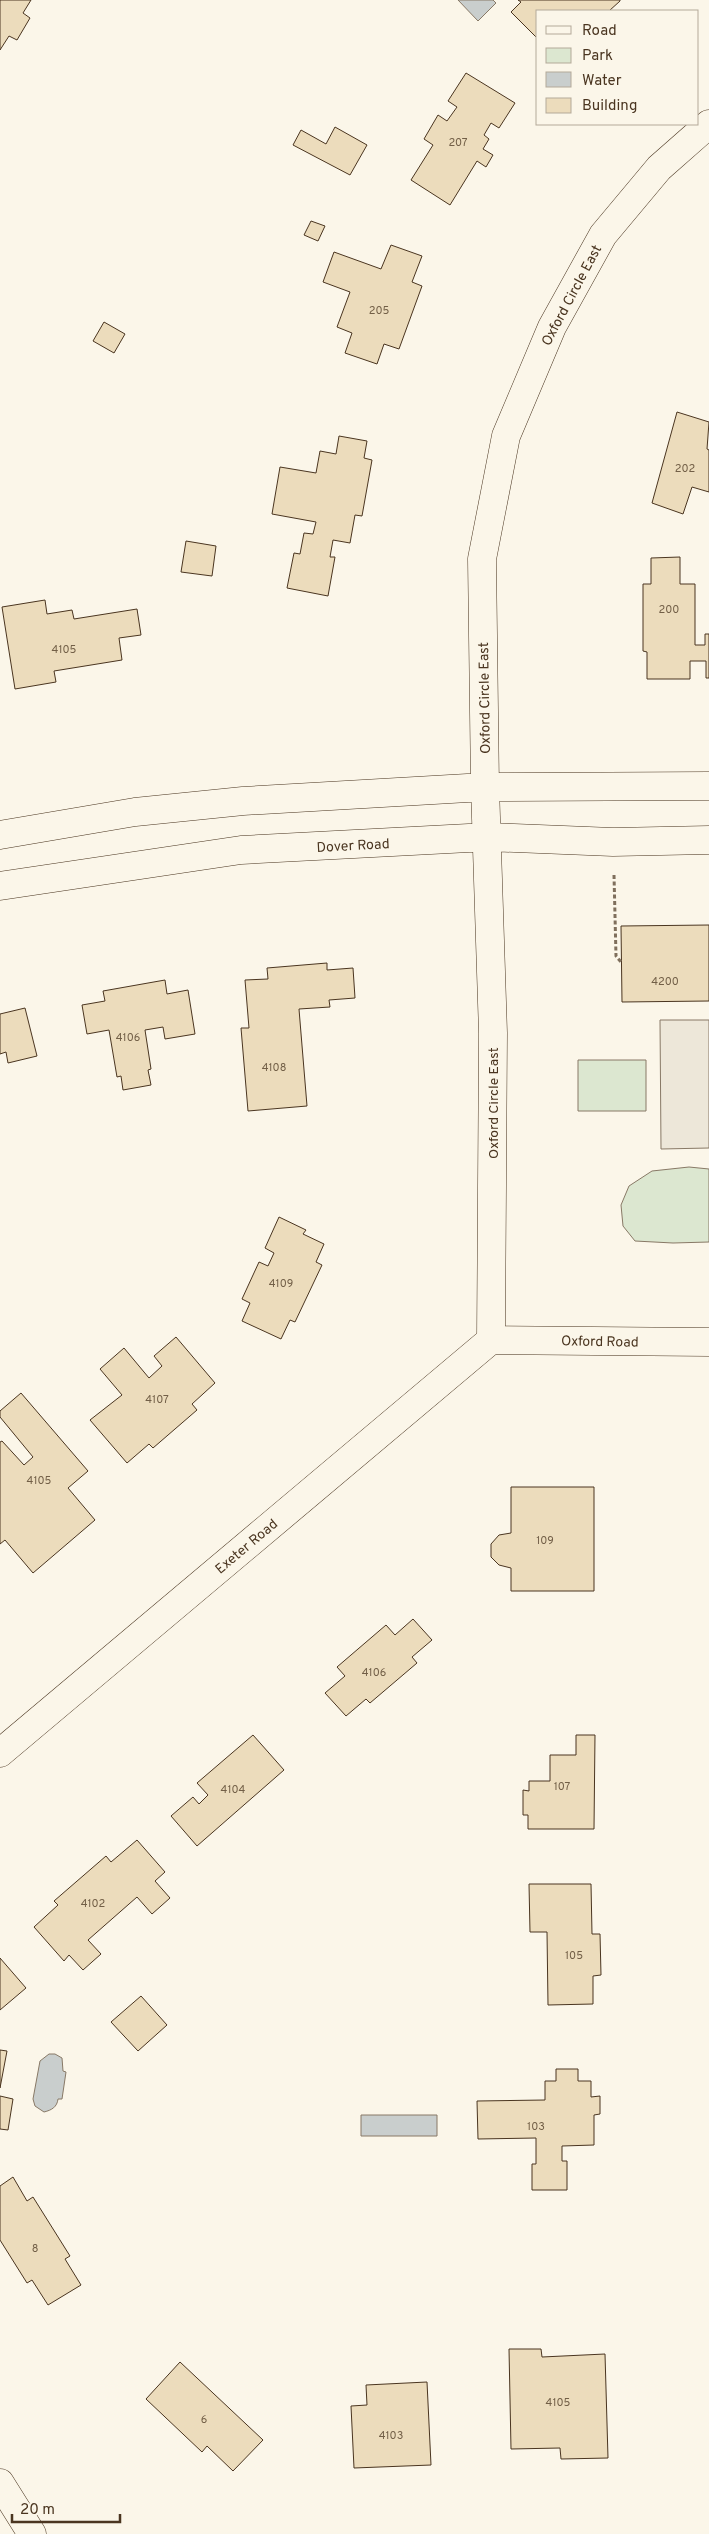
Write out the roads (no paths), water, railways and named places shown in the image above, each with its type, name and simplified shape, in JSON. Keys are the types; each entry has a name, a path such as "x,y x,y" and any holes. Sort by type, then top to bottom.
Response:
{"street":[{"name":"Oxford Circle East","path":"491,1340 493,1033 485,787 482,559 506,436 552,327 603,235 659,168 709,124"},
{"path":"0,835 135,812 243,801 485,787 709,786"},
{"name":"Dover Road","path":"0,886 241,850 488,837 613,842 709,840"},
{"name":"Oxford Road","path":"491,1340 709,1342"},
{"name":"Exeter Road","path":"0,1753 491,1340"},
{"path":"0,2483 32,2534"}],"water":[{"path":"458,0 493,0 496,3 478,21"},
{"path":"49,2054 55,2054 62,2058 63,2071 66,2072 62,2099 58,2099 54,2108 44,2112 35,2106 33,2099 40,2061"},
{"path":"361,2115 437,2115 437,2136 361,2136"}]}
